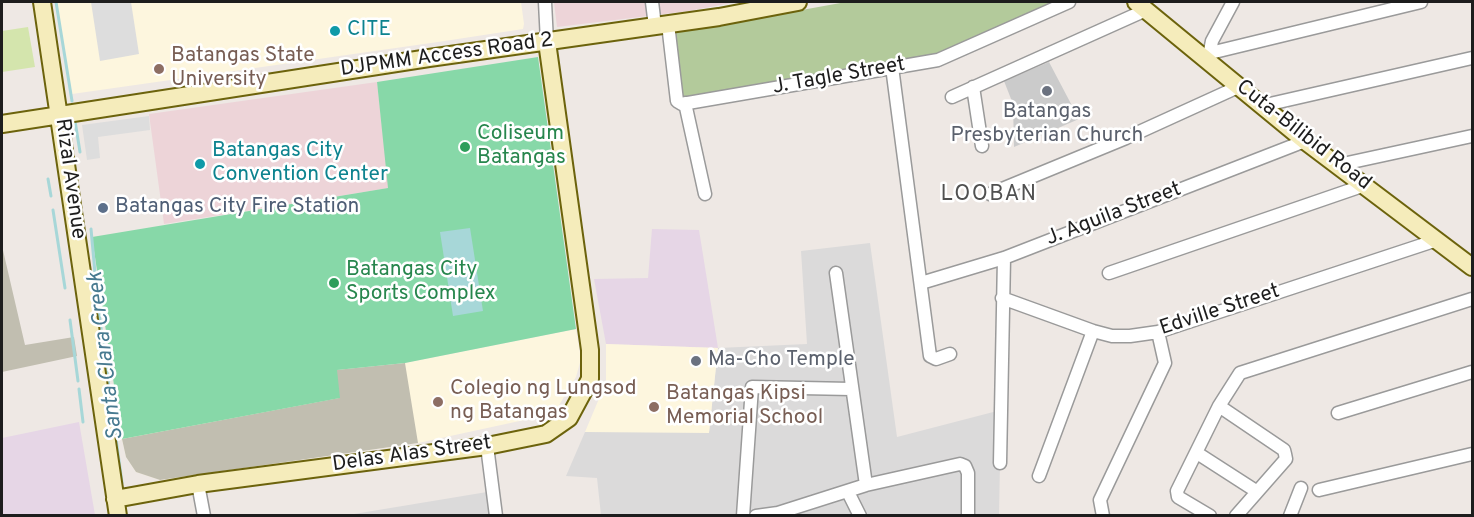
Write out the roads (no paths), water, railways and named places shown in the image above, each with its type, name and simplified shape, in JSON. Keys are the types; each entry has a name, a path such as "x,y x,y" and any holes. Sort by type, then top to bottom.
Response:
{"street":[{"name":"Rizal Avenue","path":"42,2 117,507"},
{"name":"Delas Alas Street","path":"117,507 198,484 487,446 546,434 569,418 590,379 590,350 547,42 545,2"},
{"path":"652,2 662,25 677,101 685,103 705,194"},
{"name":"DJPMM Access Road 2","path":"2,124 662,25 798,2"},
{"name":"J. Tagle Street","path":"685,103 938,60 1069,2"},
{"path":"1206,53 1233,2"},
{"path":"1206,53 1421,2"},
{"path":"952,97 1141,6"},
{"name":"Cuta-Bilibid Road","path":"1141,6 1206,53 1238,87 1305,141 1473,267"},
{"path":"1261,106 1473,58"},
{"path":"892,67 930,356 936,359 950,354"},
{"path":"973,87 982,146"},
{"path":"990,194 1126,138 1238,87"},
{"path":"1338,165 1473,136"},
{"name":"J. Aguila Street","path":"921,283 1004,258 1305,141"},
{"path":"1109,273 1365,185"},
{"name":"Edville Street","path":"1002,298 1112,336 1158,332 1437,240"},
{"path":"1000,463 1004,258"},
{"path":"836,273 866,485"},
{"path":"1210,516 1178,497 1177,491 1236,376 1244,370 1473,299"},
{"path":"1039,476 1093,331"},
{"path":"1103,516 1100,500 1165,363 1158,332"},
{"path":"1338,413 1473,372"},
{"path":"743,516 752,387 851,389"},
{"path":"1219,406 1284,450 1286,459 1236,516"},
{"path":"487,446 496,516"},
{"path":"1197,453 1256,491"},
{"path":"1319,490 1473,454"},
{"path":"756,516 778,514 866,485 960,464 965,466 968,473 968,516"},
{"path":"198,484 204,516"},
{"path":"1290,516 1301,488"},
{"path":"848,492 860,516"}],"water":[{"path":"470,228 483,311 453,316 440,232"}],"waterway":[{"name":"Santa Clara Creek","path":"56,2 72,101"},
{"name":"Santa Clara Creek","path":"75,121 80,152"},
{"path":"48,179 51,196"},
{"path":"53,210 65,288"},
{"name":"Santa Clara Creek","path":"91,229 98,306 122,483"},
{"path":"70,320 78,381"},
{"path":"79,389 83,422"}],"place":[{"name":"CITE","path":"335,31"},
{"name":"Batangas State University","path":"159,69"},
{"name":"Batangas Presbyterian Church","path":"1047,91"},
{"name":"Coliseum Batangas","path":"465,147"},
{"name":"Batangas City Convention Center","path":"200,164"},
{"name":"Batangas City Fire Station","path":"103,208"},
{"name":"Batangas City Sports Complex","path":"334,283"},
{"name":"Ma-Cho Temple","path":"696,361"},
{"name":"Colegio ng Lungsod ng Batangas","path":"438,402"},
{"name":"Batangas Kipsi Memorial School","path":"654,407"}],"district":[{"name":"LOOBAN","path":"989,196"}]}
